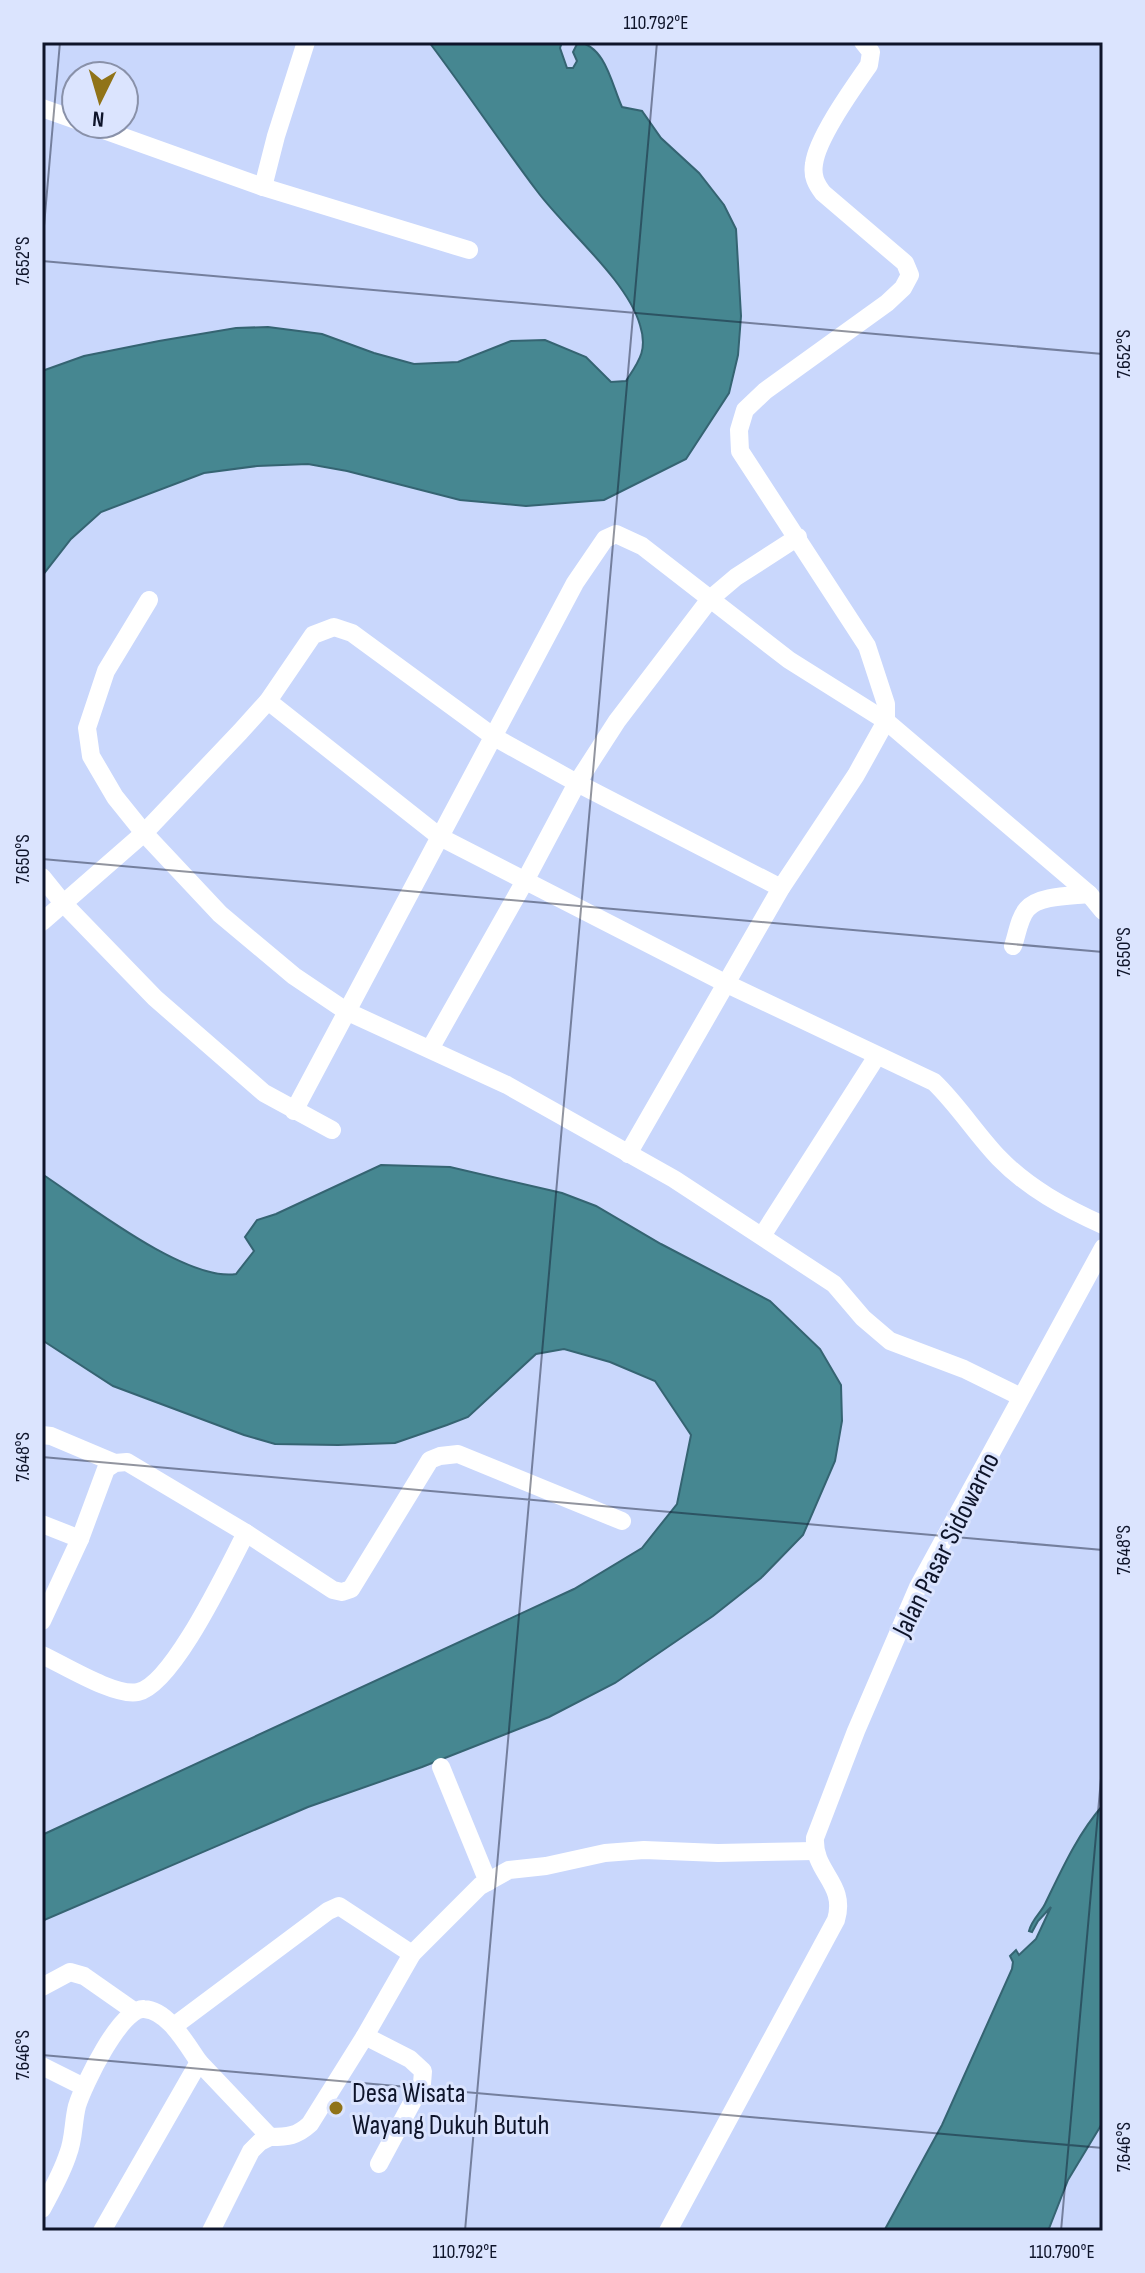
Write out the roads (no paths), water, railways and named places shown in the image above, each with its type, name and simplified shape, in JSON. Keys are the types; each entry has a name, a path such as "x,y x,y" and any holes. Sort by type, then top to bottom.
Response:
{"street":[{"path":"628,1154 781,888 856,775 886,721 886,704 867,646 740,451 739,430 745,410 765,391 887,303 903,288 910,275 905,263 823,193 815,181 814,162 823,141 869,65 871,52 863,42"},
{"path":"263,187 303,43"},
{"path":"132,140 263,187 469,250"},
{"path":"294,1111 575,583 605,539 616,534 642,546 789,660 886,721 1089,894 1103,911"},
{"path":"430,1049 577,783 617,721 710,599 736,577 798,537"},
{"path":"149,600 106,671 87,728 91,756 115,797 144,833 220,914 294,976 346,1011 507,1085 674,1179 834,1284 863,1318 890,1341 964,1369 1021,1397"},
{"path":"42,922 144,833 268,701 313,635 334,627 352,633 494,737 781,888"},
{"path":"268,701 440,837 725,983 934,1082 1011,1169 1061,1207 1103,1225"},
{"path":"42,877 155,998 264,1093 332,1130"},
{"path":"1013,946 1024,912 1030,906 1039,901 1089,894"},
{"path":"762,1236 877,1056"},
{"name":"Jalan Pasar Sidowarno","path":"814,1851 818,1826 918,1587 1103,1248"},
{"path":"42,1435 115,1463 127,1462 246,1533 333,1590 342,1592 351,1589 430,1460 440,1456 458,1454 622,1521"},
{"path":"42,1621 80,1539 106,1469 115,1463"},
{"path":"42,1524 80,1539"},
{"path":"42,1655 116,1690 137,1693 155,1685 181,1652 246,1533"},
{"path":"441,1767 488,1882"},
{"path":"211,2231 251,2151 270,2137 299,2134 310,2124 412,1954 480,1886 509,1870 546,1866 605,1853 644,1850 718,1853 814,1851 839,1895 836,1920 668,2231"},
{"path":"174,2026 328,1911 339,1906 412,1954"},
{"path":"42,1987 70,1972 84,1976 134,2011"},
{"path":"42,2209 69,2153 76,2110 84,2087 106,2045 140,2008 151,2010 174,2026 199,2062 270,2137"},
{"path":"365,2036 410,2059 423,2071 422,2084 379,2164"},
{"path":"102,2231 199,2062"},
{"path":"42,2066 84,2087"}],"place":[{"name":"Desa Wisata Wayang Dukuh Butuh","path":"336,2108"}]}
